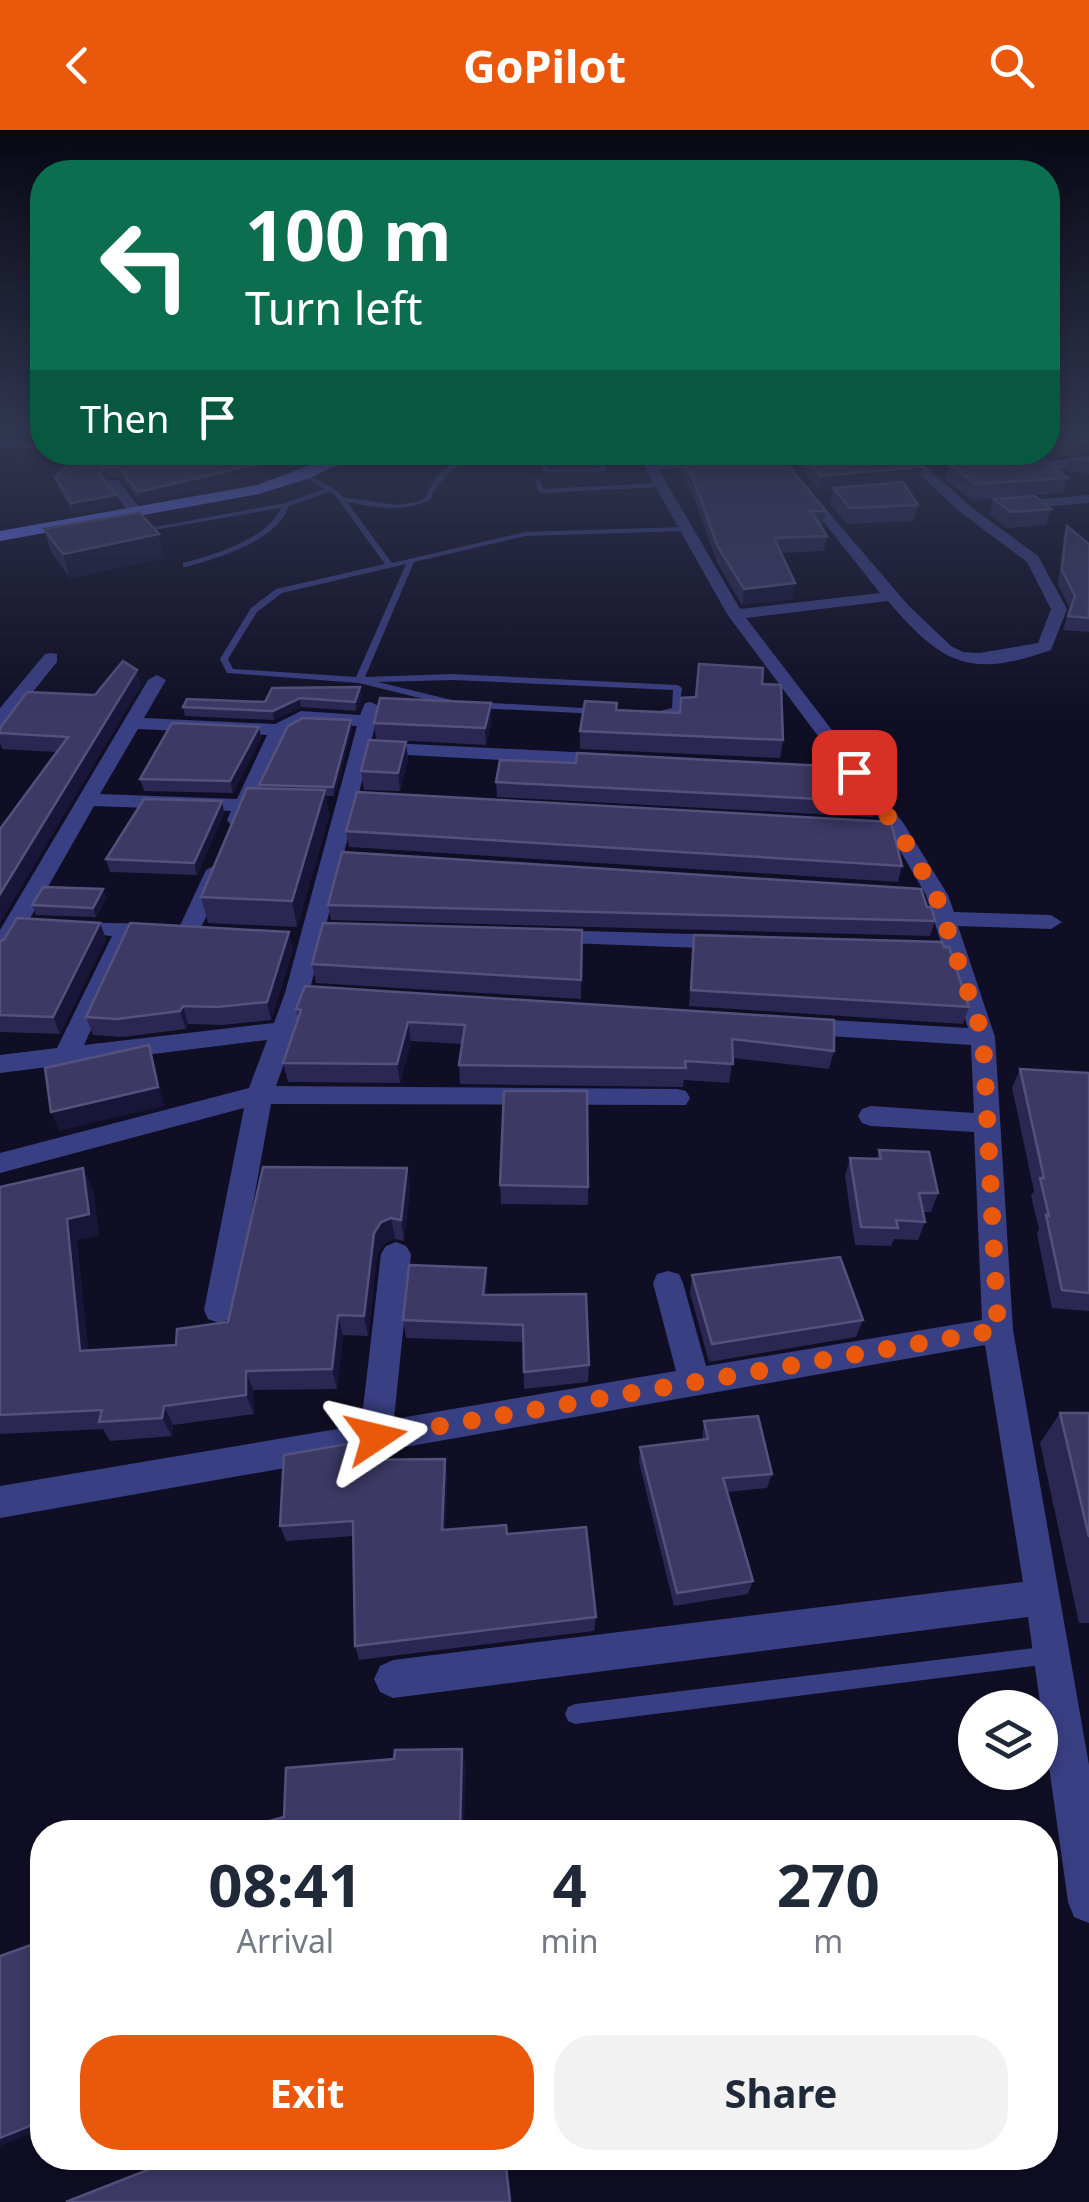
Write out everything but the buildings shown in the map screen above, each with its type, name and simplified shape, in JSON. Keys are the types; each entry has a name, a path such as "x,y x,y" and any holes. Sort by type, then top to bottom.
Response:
{"street":[{"path":"0,536 53,527"},
{"path":"835,527 893,596 957,657 1032,651 1044,646 1059,609 1033,559 989,527"},
{"path":"686,529 735,614 844,772 887,827 933,903 944,948 983,1037 998,1330 1044,1597 1089,1902"},
{"path":"735,614 893,596"},
{"path":"0,720 51,658"},
{"path":"0,950 157,680"},
{"path":"16,924 197,932 242,805 279,730 301,717 369,714 347,802 342,856 311,935 307,994 284,1030 260,1094 219,1310"},
{"path":"133,723 279,730"},
{"path":"360,748 636,761"},
{"path":"88,800 294,806"},
{"path":"933,903 1051,922"},
{"path":"65,1058 126,930"},
{"path":"525,936 759,943"},
{"path":"768,1024 983,1037"},
{"path":"0,1064 284,1030"},
{"path":"0,1164 260,1094 677,1098"},
{"path":"870,1116 986,1124"},
{"path":"376,1437 396,1254"},
{"path":"668,1282 695,1382"},
{"path":"0,1502 998,1330"},
{"path":"392,1679 1044,1597"}],"lane":[{"path":"133,532 162,527"},
{"path":"186,565 229,552 269,527"},
{"path":"361,527 390,565"},
{"path":"637,712 671,713 676,710 678,688 452,677 359,680 230,670 224,659 254,610 270,596 525,534 686,529"},
{"path":"359,680 412,562"},
{"path":"359,680 456,704 620,712"},
{"path":"575,1714 1053,1654"}],"route":[{"path":"376,1437 998,1330 983,1037 936,895 897,828 854,772"}]}
